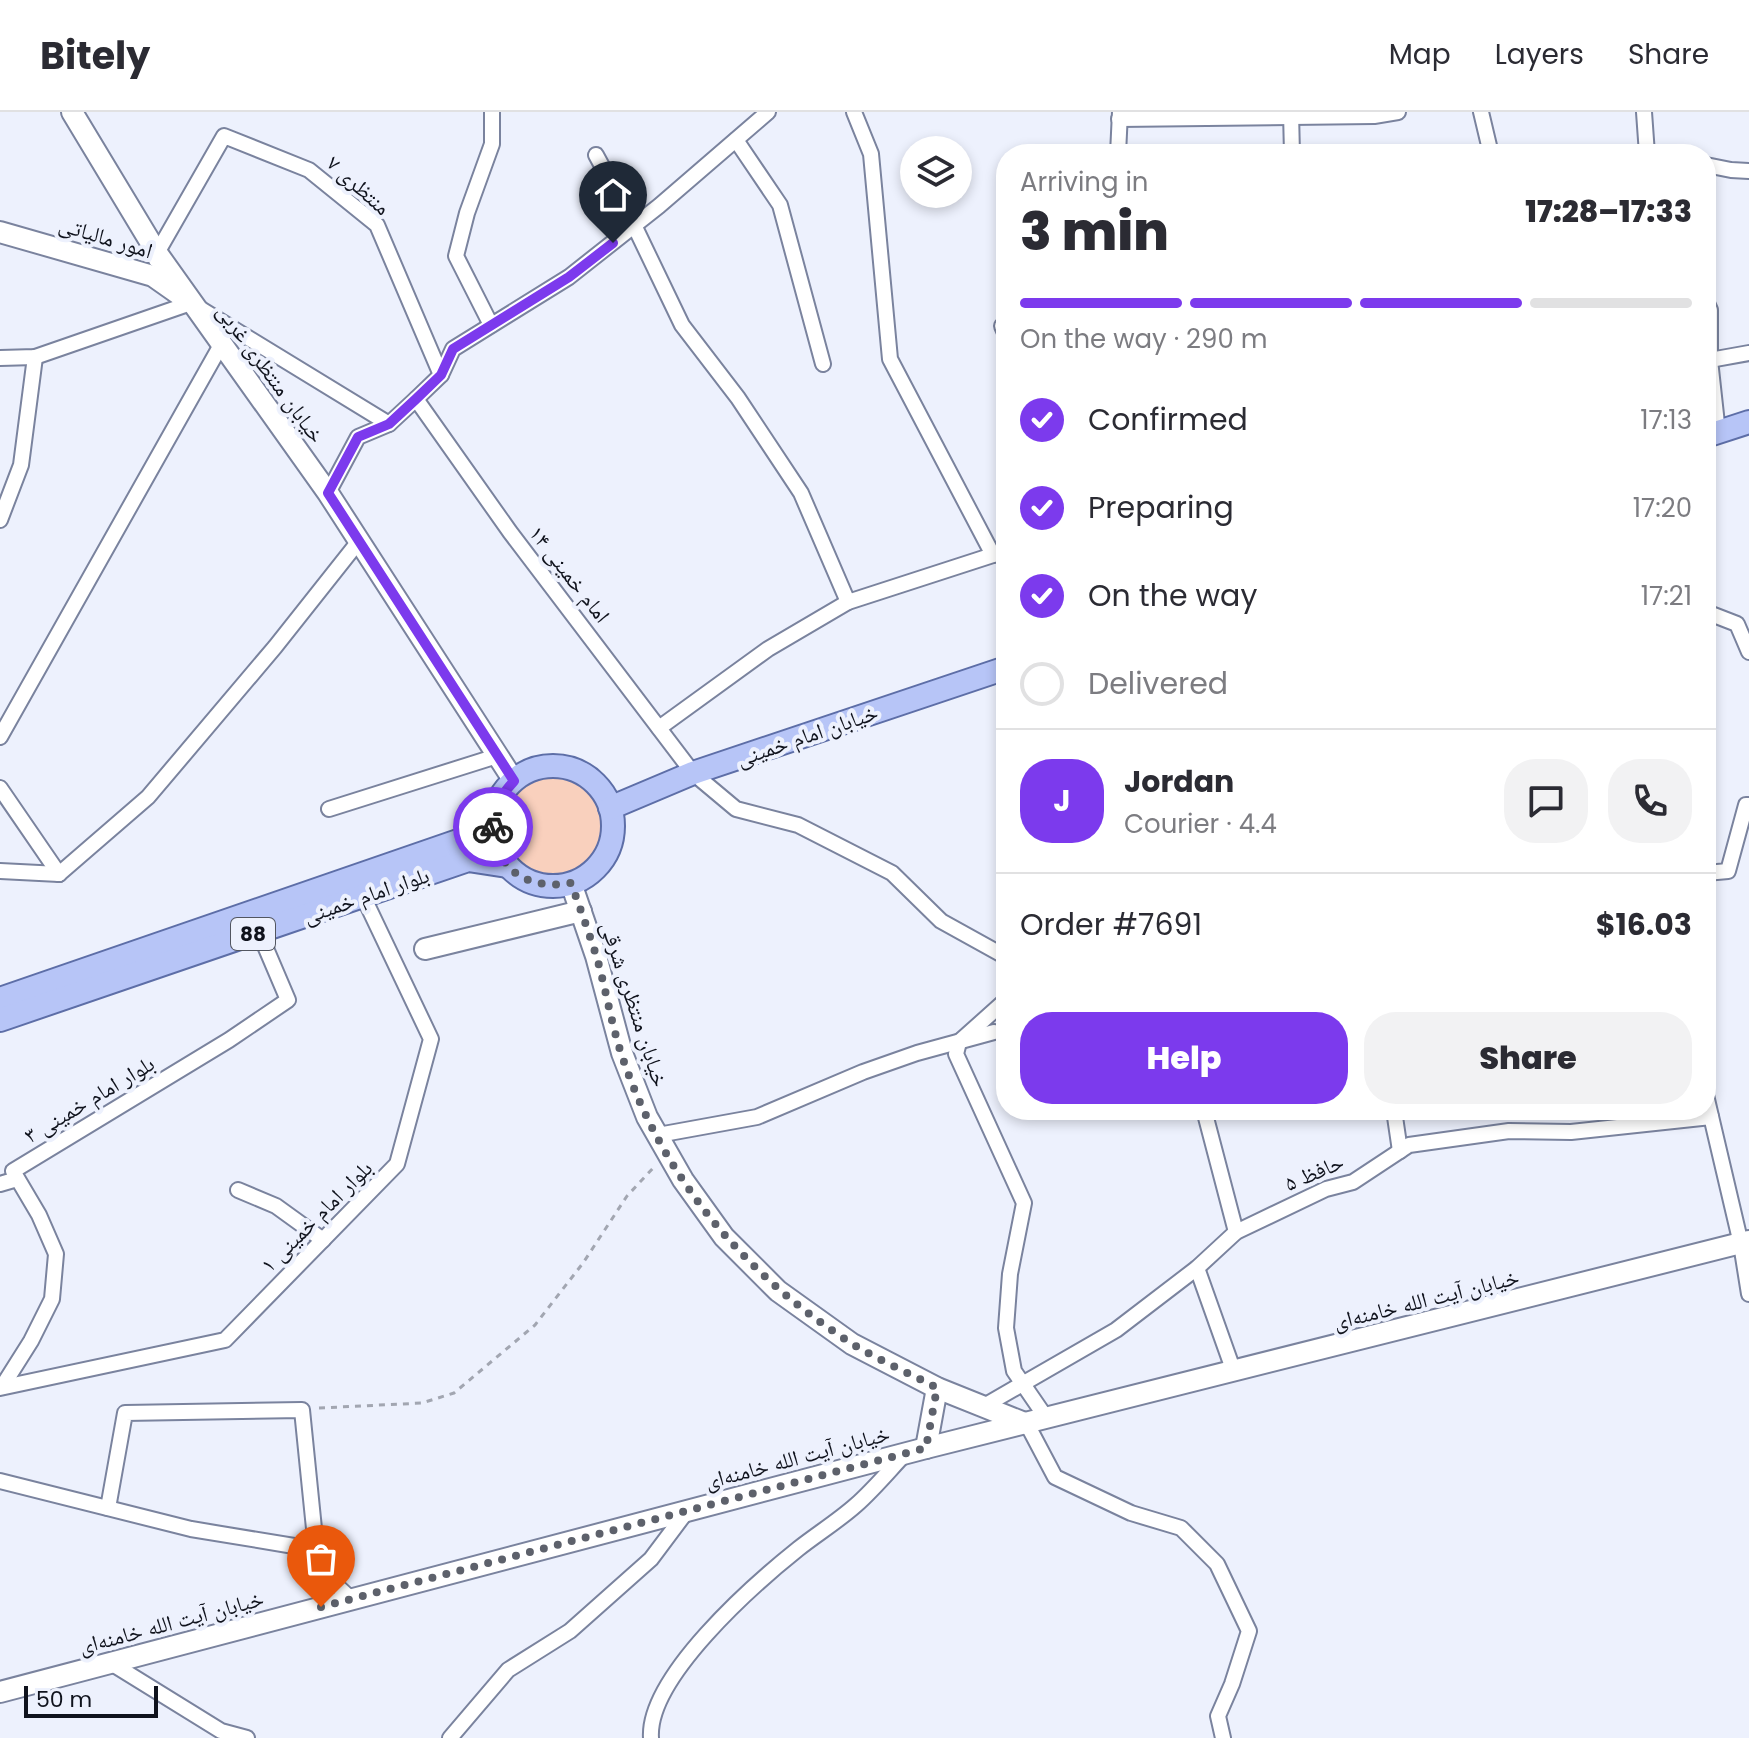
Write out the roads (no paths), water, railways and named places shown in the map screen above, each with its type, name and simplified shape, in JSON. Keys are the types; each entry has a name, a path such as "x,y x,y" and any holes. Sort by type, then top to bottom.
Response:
{"main road":[{"name":"خیابان منتظری غربی","path":"72,112 157,253 328,493 514,781"},
{"name":"امور مالیاتی","path":"0,232 153,276 191,303"},
{"path":"1716,433 1749,422"},
{"name":"خیابان امام خمینی","path":"610,808 693,773 996,671"},
{"path":"507,866 494,838 493,822 503,793 514,781 531,771 569,769 601,790 610,808 613,826 610,845 601,861 588,875 571,883"},
{"name":"بلوار امام خمینی","path":"0,999 461,840 493,822"},
{"name":"بلوار امام خمینی","path":"0,1020 468,860 507,866"},
{"name":"88","path":"507,866 520,877 536,884 554,886 571,883"},
{"name":"خیابان منتظری شرقی","path":"571,883 596,956 622,1053 647,1117 683,1180 724,1237 778,1291 852,1344 937,1388 1027,1424"},
{"path":"425,949 581,911"},
{"name":"خیابان آیت الله خامنه‌ای","path":"0,1692 916,1450 1745,1243"},
{"path":"916,1450 937,1388"}],"street":[{"path":"491,325 456,256 467,213 492,144 492,112"},
{"path":"328,493 358,437 389,424 416,399 441,375 453,349 569,277 768,112"},
{"path":"854,112 871,154 890,359 996,547"},
{"path":"1119,144 1120,116 1374,116 1398,112"},
{"path":"1481,112 1489,144"},
{"path":"1644,112 1646,144"},
{"path":"1291,114 1292,144"},
{"name":"منتظری ۷","path":"153,276 157,253 224,136 309,170 377,225 441,375"},
{"path":"736,140 780,205 823,364"},
{"path":"596,155 682,325 738,398 801,493 848,602"},
{"path":"1716,167 1749,171"},
{"path":"0,358 35,357 191,303 389,424"},
{"path":"0,737 221,345"},
{"path":"1716,359 1749,353"},
{"path":"0,520 21,465 35,357"},
{"name":"امام خمینی ۱۴","path":"416,399 510,532 693,773 736,809 798,825 892,873 941,921 996,951"},
{"path":"0,871 59,874 148,797 275,647 359,541"},
{"path":"659,728 768,649 848,602 996,553"},
{"path":"1716,616 1737,624 1749,652"},
{"path":"329,809 497,756"},
{"path":"0,788 59,874"},
{"path":"1716,872 1728,871 1746,805 1749,805"},
{"name":"بلوار امام خمینی ۱","path":"1,1388 225,1340 397,1164 431,1039 363,896"},
{"name":"بلوار امام خمینی ۳","path":"17,1179 13,1171 229,1040 288,1000 259,932"},
{"path":"996,1009 959,1042 956,1054 1024,1203 1010,1274 1006,1328 1014,1371 1047,1419"},
{"path":"662,1144 757,1117 863,1072 994,1032"},
{"path":"1207,1120 1236,1232"},
{"path":"1395,1120 1400,1151"},
{"name":"حافظ ۵","path":"984,1406 1116,1330 1197,1268 1236,1232 1326,1189 1353,1182 1409,1145 1509,1131 1571,1132 1683,1120"},
{"path":"1712,1120 1745,1243 1749,1294"},
{"path":"0,1184 17,1179 39,1215 56,1254 52,1299 31,1341 1,1388"},
{"path":"238,1190 276,1206 323,1240"},
{"path":"1197,1268 1234,1372"},
{"path":"108,1508 125,1413 302,1410 318,1568"},
{"path":"1027,1424 1055,1477 1131,1513 1181,1528 1217,1564 1249,1631 1218,1716 1223,1738"},
{"path":"651,1738 650,1726 659,1701 670,1679 688,1657 737,1604 796,1550 856,1505 916,1450"},
{"path":"0,1481 191,1529 294,1546 351,1599"},
{"path":"450,1738 508,1670 570,1631 651,1559 687,1510"},
{"path":"111,1663 221,1731 247,1738"}]}
